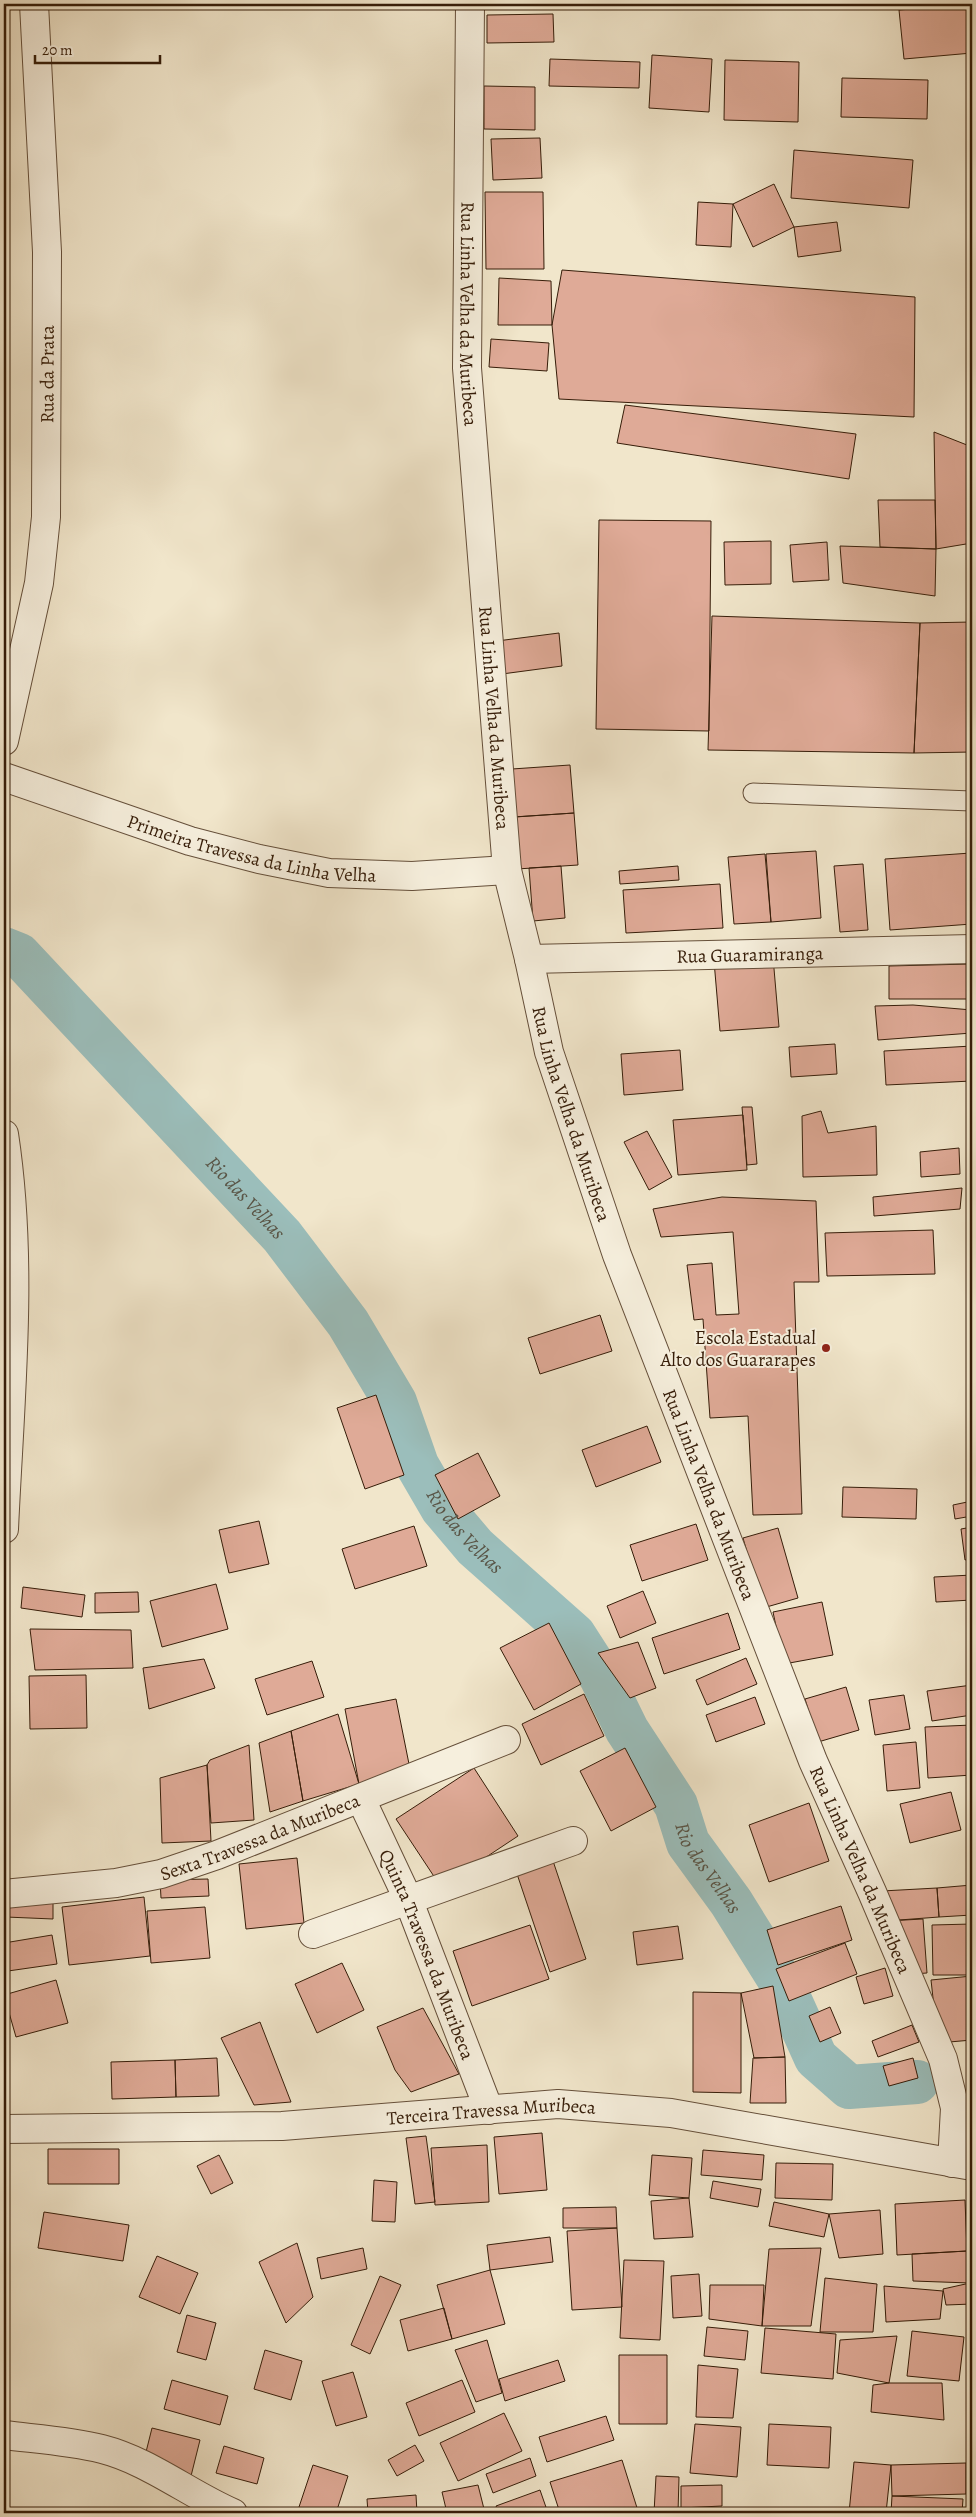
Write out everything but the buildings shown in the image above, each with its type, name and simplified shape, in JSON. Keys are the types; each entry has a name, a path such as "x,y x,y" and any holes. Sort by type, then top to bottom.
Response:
{"street":[{"name":"Rua da Prata","path":"4,741 38,583 46,517 47,252 34,4"},
{"name":"Rua Linha Velha da Muribeca","path":"470,4 467,368 507,870 529,959 548,1052 618,1255 813,1761 872,1892 943,2059 955,2108 962,2164"},
{"name":"Primeira Travessa da Linha Velha","path":"4,778 190,841 259,859 329,873 412,876 507,870"},
{"name":"Rua Guaramiranga","path":"529,959 972,949"},
{"path":"4,1529 15,1299 15,1236 5,1147"},
{"name":"Sexta Travessa da Muribeca","path":"4,1894 116,1883 161,1874 218,1855 506,1740"},
{"name":"Quinta Travessa da Muribeca","path":"360,1799 408,1899 489,2110"},
{"path":"313,1934 574,1841"},
{"name":"Terceira Travessa Muribeca","path":"4,2129 282,2126 558,2104 671,2112 962,2164"},
{"path":"4,2435 53,2440 104,2449 166,2477 233,2513"}],"lane":[{"path":"753,794 972,801"}],"waterway":[{"name":"Rio das Velhas","path":"4,949 19,955 282,1236 348,1323 395,1402 417,1465 442,1508 475,1547 574,1635 601,1677 627,1730 676,1805 688,1843 731,1902 784,1987 816,2058 849,2087 917,2082"}],"place":[{"name":"Escola Estadual Alto dos Guararapes","path":"826,1348"}]}
